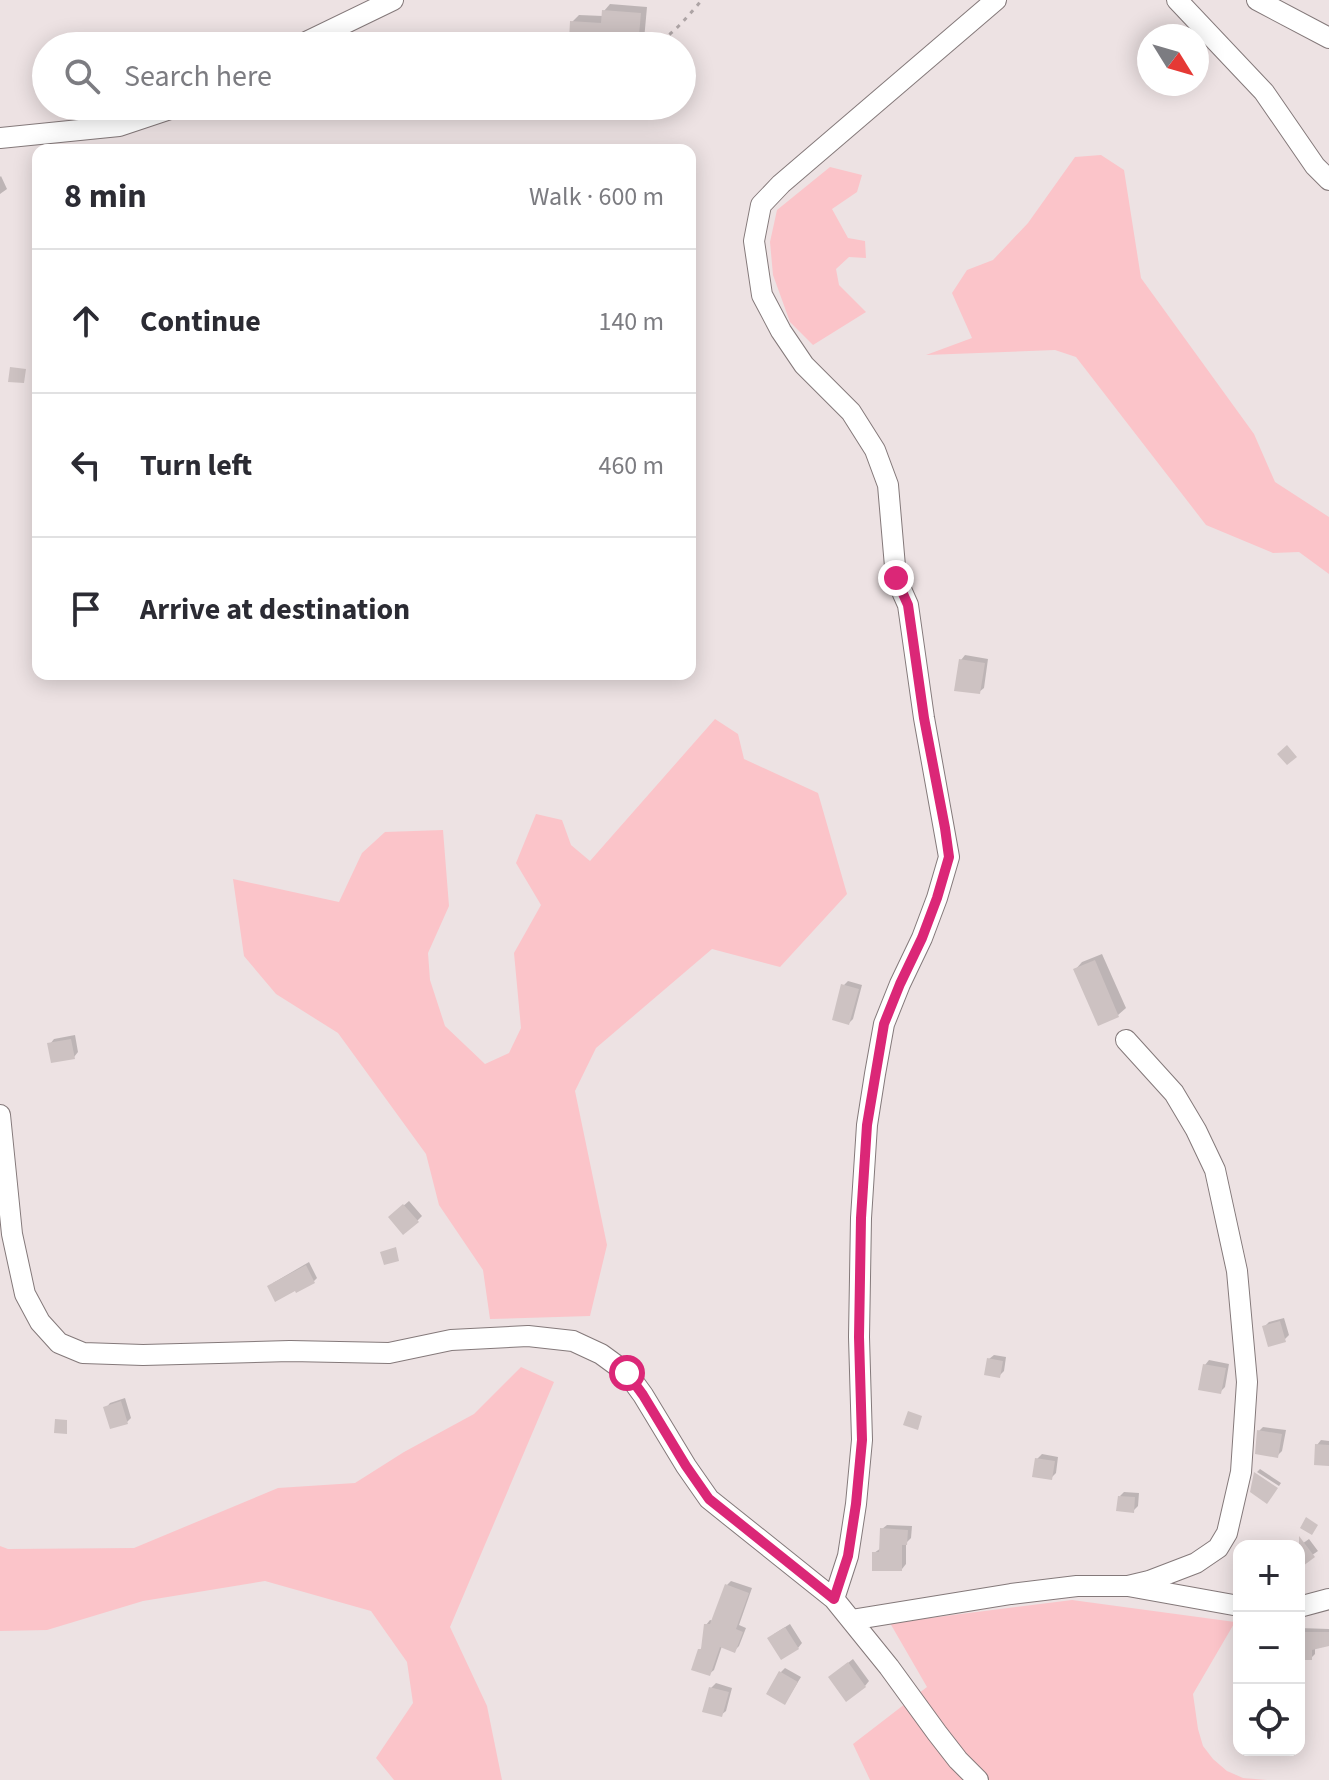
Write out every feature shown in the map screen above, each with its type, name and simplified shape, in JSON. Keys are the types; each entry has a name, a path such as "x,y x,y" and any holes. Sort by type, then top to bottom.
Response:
{"street":[{"path":"327,32 393,0"},
{"path":"834,1599 848,1556 862,1440 859,1322 867,1125 884,1024 922,938 949,857 908,605 896,578 888,485 875,450 851,412 804,365 781,331 762,295 754,241 761,205 781,184 996,0"},
{"path":"1177,0 1264,92 1315,166 1329,180"},
{"path":"1257,0 1329,38"},
{"path":"0,138 119,126 137,120"},
{"path":"1126,1040 1174,1093 1215,1170 1237,1271 1247,1382 1241,1472 1227,1533 1218,1548 1196,1563 1128,1586"},
{"path":"0,1115 12,1234 25,1294 40,1322 59,1343 83,1353 143,1355 290,1351 389,1353 451,1340 528,1336 573,1341 601,1354 627,1373 709,1499 834,1599 958,1760 978,1780"},
{"path":"851,1620 1077,1586 1128,1586 1233,1605"},
{"path":"1305,1605 1329,1599"}],"path":[{"path":"672,32 702,0"}],"shaded area":[{"path":"1101,155 1124,170 1141,278 1254,434 1275,482 1329,517 1329,574 1299,552 1273,553 1206,525 1076,357 1055,350 926,355 972,338 952,293 967,270 993,260 1028,223 1075,157"},
{"path":"830,167 862,175 857,192 832,209 848,238 865,241 866,258 849,257 836,269 839,285 866,312 813,345 790,322 773,275 770,242 777,210"},
{"path":"715,719 738,734 744,759 818,793 847,894 780,967 712,949 596,1048 575,1091 607,1245 590,1316 490,1319 483,1270 439,1205 426,1154 338,1033 276,994 244,956 233,879 339,902 362,853 385,832 443,830 449,906 428,953 430,980 445,1026 485,1064 509,1053 521,1028 514,953 541,905 516,863 536,814 562,820 571,845 590,861"},
{"path":"521,1367 554,1382 450,1627 487,1706 502,1780 394,1780 376,1758 413,1703 407,1662 371,1611 265,1581 143,1601 47,1630 0,1631 0,1546 8,1549 134,1548 278,1488 355,1483 474,1414"},
{"path":"1072,1600 1233,1622 1193,1694 1198,1729 1203,1746 1227,1771 1243,1778 1267,1780 870,1780 853,1744 927,1687 890,1623"}],"building":[{"path":"602,10 641,13 639,32 569,32 570,21 601,23"},
{"path":"10,367 26,369 24,383 8,382"},
{"path":"959,659 985,663 980,694 954,691"},
{"path":"1287,745 1297,757 1287,765 1277,754"},
{"path":"1095,960 1119,1017 1098,1026 1073,969"},
{"path":"841,984 859,989 849,1025 832,1020"},
{"path":"71,1039 75,1059 51,1063 47,1043"},
{"path":"403,1204 419,1222 403,1235 388,1217"},
{"path":"396,1247 399,1261 384,1265 380,1252"},
{"path":"306,1265 315,1283 275,1302 267,1286"},
{"path":"1280,1321 1286,1342 1268,1347 1262,1326"},
{"path":"987,1358 1003,1361 1000,1378 984,1375"},
{"path":"1203,1364 1226,1368 1221,1394 1198,1390"},
{"path":"121,1401 128,1424 110,1429 103,1407"},
{"path":"908,1411 922,1416 918,1430 903,1425"},
{"path":"55,1419 67,1420 67,1434 54,1433"},
{"path":"1257,1430 1282,1434 1278,1458 1255,1454"},
{"path":"1315,1444 1329,1445 1329,1466 1314,1465"},
{"path":"1035,1458 1055,1461 1052,1480 1032,1477"},
{"path":"1254,1472 1278,1488 1267,1504 1250,1492"},
{"path":"1118,1496 1135,1497 1134,1513 1116,1511"},
{"path":"1306,1517 1318,1525 1312,1535 1300,1528"},
{"path":"880,1528 908,1530 907,1545 902,1545 902,1571 872,1571 872,1552 879,1552"},
{"path":"1305,1544 1315,1557 1305,1564"},
{"path":"725,1584 749,1593 736,1629 743,1632 735,1653 720,1647 710,1676 691,1670 698,1649 701,1649 704,1624 710,1624"},
{"path":"785,1627 799,1649 781,1660 767,1638"},
{"path":"1305,1632 1329,1632 1329,1646 1312,1650 1312,1660 1305,1660"},
{"path":"848,1662 866,1687 846,1702 828,1677"},
{"path":"779,1671 798,1682 785,1705 766,1694"},
{"path":"709,1687 729,1692 722,1717 702,1712"}],"route":[{"path":"627,1373 709,1499 834,1599 848,1556 862,1440 859,1337 861,1218 867,1125 884,1024 922,938 949,857 908,605 896,578"}]}
